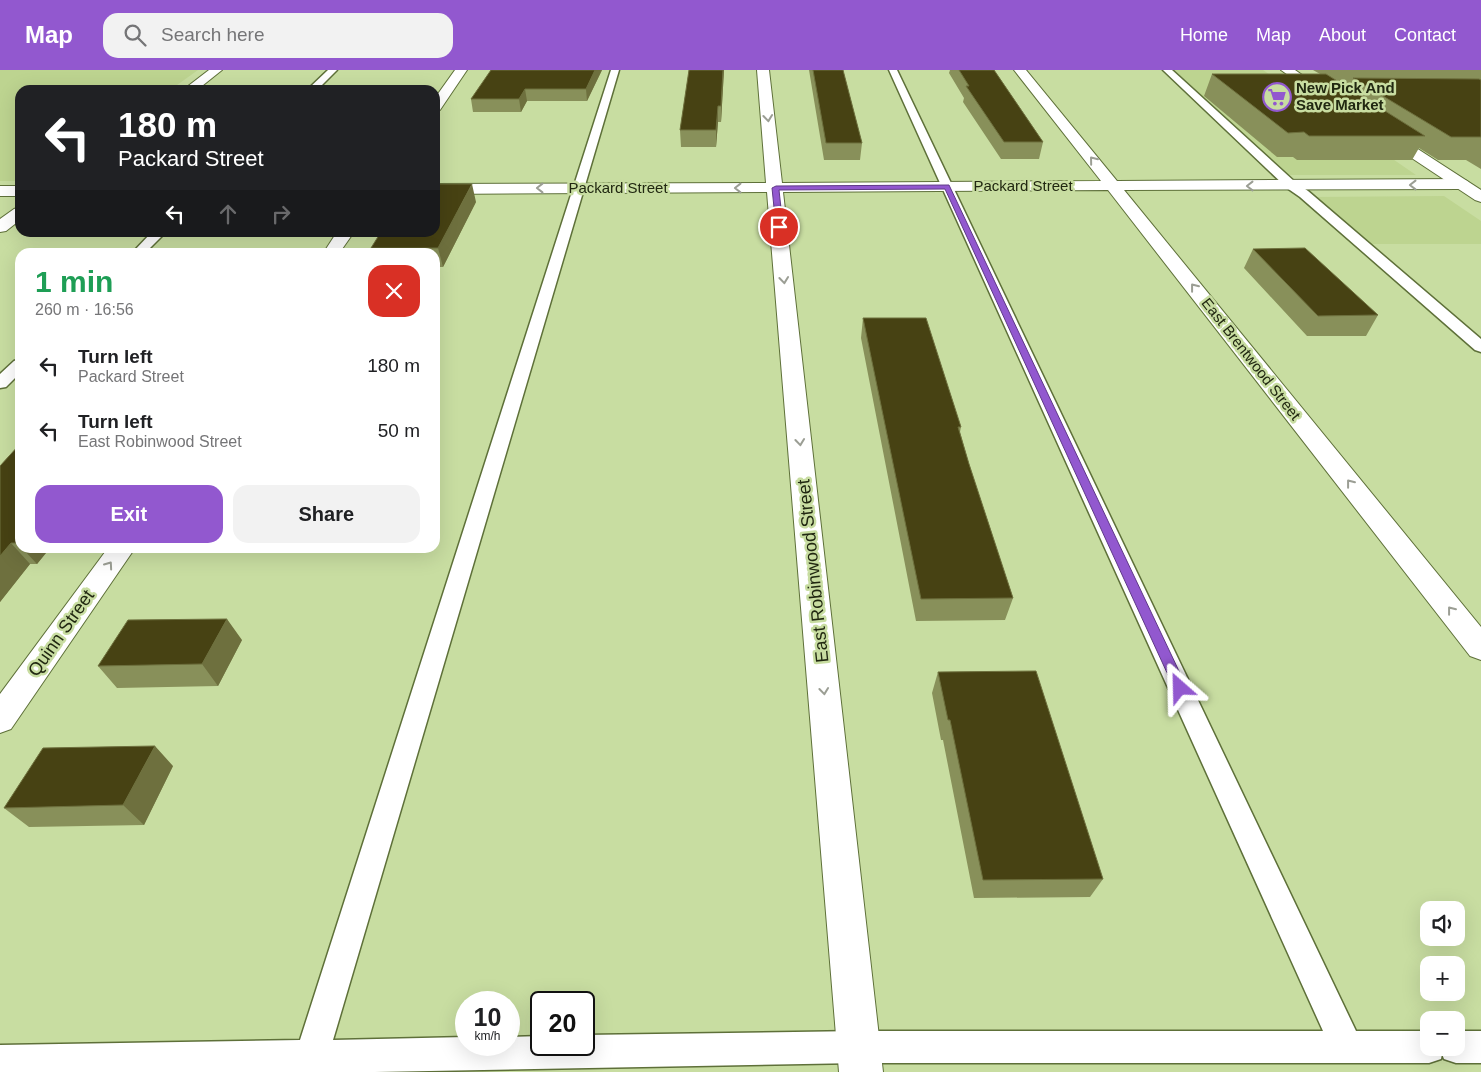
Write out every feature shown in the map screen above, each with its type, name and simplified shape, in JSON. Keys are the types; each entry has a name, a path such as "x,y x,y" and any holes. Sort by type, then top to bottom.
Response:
{"street":[{"path":"196,85 216,70"},
{"path":"440,100 461,70"},
{"name":"East Robinwood Street","path":"763,70 860,1059"},
{"name":"East Brentwood Street","path":"1020,70 1481,648"},
{"path":"1287,73 1329,96"},
{"path":"1372,126 1481,197"},
{"name":"Packard Street","path":"440,189 1462,184"},
{"path":"0,191 15,191"},
{"path":"0,227 15,216"},
{"path":"335,248 342,237"},
{"name":"Quinn Street","path":"0,719 118,553"}],"lane":[{"path":"317,85 333,70"},
{"path":"311,1056 615,70"},
{"path":"893,70 1347,1047"},
{"path":"1167,70 1291,186 1481,347"},
{"path":"143,248 155,237"},
{"path":"0,383 15,369"},
{"path":"0,1062 311,1056 860,1059 1347,1047 1420,1047"},
{"path":"1465,1047 1481,1047"}],"shaded area":[{"path":"0,70 198,70 177,85 15,85 15,181 0,181"},
{"path":"1174,70 1263,70 1416,175 1287,175"},
{"path":"1444,196 1481,221 1481,244 1370,244 1313,197"}],"building":[{"path":"491,70 595,70 586,89 525,89 519,99 471,99"},
{"path":"689,70 723,70 721,106 718,106 716,130 680,130"},
{"path":"813,70 843,70 862,143 826,143"},
{"path":"959,70 994,70 1043,142 1004,142 966,86 969,86"},
{"path":"1212,74 1326,74 1425,136 1309,136 1304,132 1288,133"},
{"path":"1353,78 1479,79 1481,80 1481,137 1451,137"},
{"path":"440,184 472,184 438,248 371,248 378,237 440,237"},
{"path":"1305,248 1378,315 1318,316 1253,249"},
{"path":"863,318 926,318 961,427 958,427 969,464 1013,598 921,599"},
{"path":"15,450 15,543 11,543 0,556 0,466"},
{"path":"227,619 202,664 98,666 128,620"},
{"path":"1036,671 1103,879 983,880 950,720 948,720 938,672"},
{"path":"155,746 123,805 4,808 43,748"}],"place":[{"name":"New Pick And Save Market","path":"1277,97"}],"route":[{"path":"779,227 776,188 947,187 1180,688"}]}
